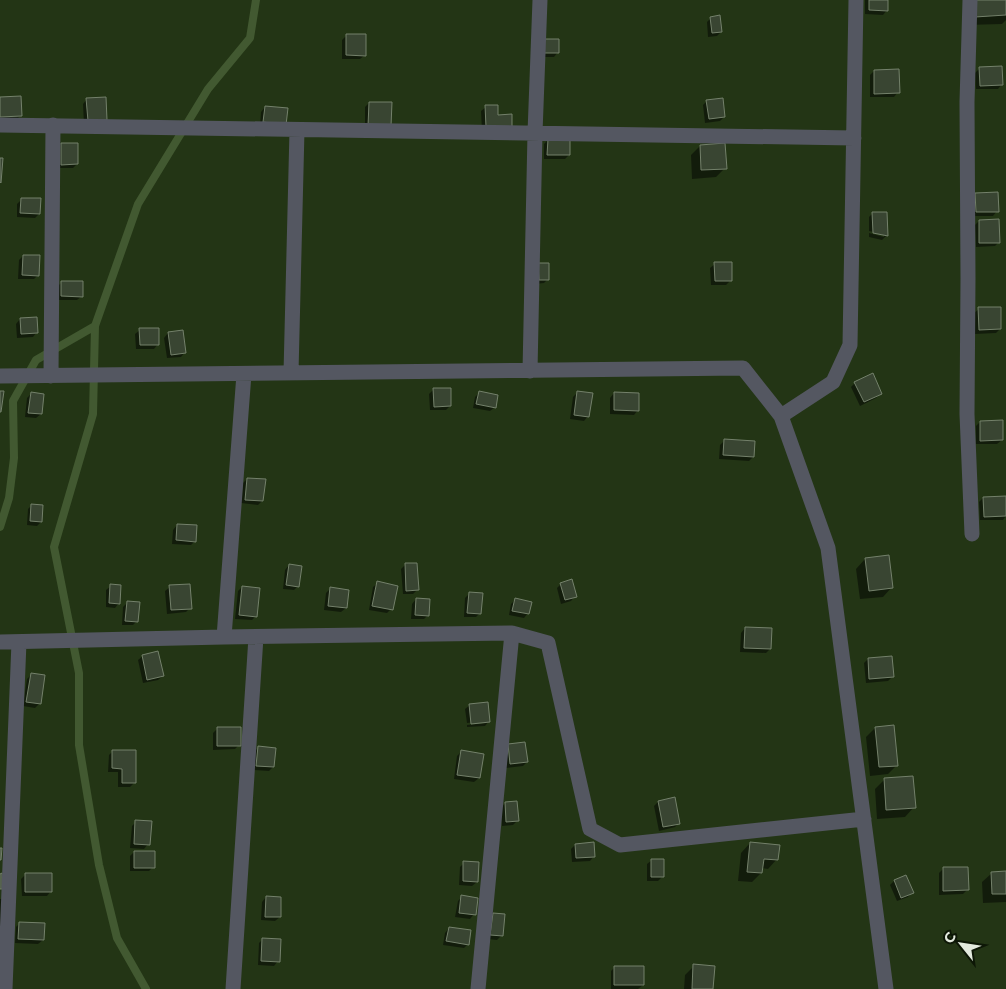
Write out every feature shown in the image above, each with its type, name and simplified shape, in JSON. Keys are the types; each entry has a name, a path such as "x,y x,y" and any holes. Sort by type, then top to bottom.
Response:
{"street":[{"path":"530,370 534,133 540,0"},
{"path":"781,416 833,382 850,346 856,0"},
{"path":"970,0 966,414 972,534"},
{"path":"0,124 854,138"},
{"path":"51,376 53,125"},
{"path":"291,373 297,130"},
{"path":"0,376 743,368 781,416 828,548 886,989"},
{"path":"224,637 244,374"},
{"path":"0,642 512,633 548,643 590,829 612,842 620,846 864,818"},
{"path":"478,989 512,633"},
{"path":"233,989 256,636"},
{"path":"5,989 19,642"}],"green space":[{"path":"0,0 1006,0 1006,989 0,989"}],"building":[{"path":"869,0 888,0 888,11 869,10"},
{"path":"974,0 1006,0 1006,15 975,17"},
{"path":"720,15 722,32 712,33 710,17"},
{"path":"346,34 366,34 366,56 346,55"},
{"path":"543,39 559,39 559,53 544,53"},
{"path":"1002,66 1003,85 980,86 979,67"},
{"path":"899,69 900,93 874,94 874,70"},
{"path":"21,96 22,116 0,117 0,97"},
{"path":"106,97 107,120 88,121 86,98"},
{"path":"723,98 725,117 709,119 706,100"},
{"path":"369,102 392,102 391,126 368,126"},
{"path":"485,105 498,105 498,115 512,114 512,127 486,127"},
{"path":"265,106 288,108 286,125 263,122"},
{"path":"548,139 570,139 570,155 547,155"},
{"path":"61,143 78,143 78,164 61,165"},
{"path":"725,143 727,169 701,170 700,145"},
{"path":"0,158 3,158 1,183 0,182"},
{"path":"998,192 999,212 976,212 975,193"},
{"path":"21,198 41,198 40,214 20,213"},
{"path":"872,212 887,212 888,236 873,233"},
{"path":"999,219 1000,243 979,243 979,220"},
{"path":"23,255 40,255 39,276 22,275"},
{"path":"714,262 732,262 732,281 715,281"},
{"path":"538,263 549,263 549,280 539,280"},
{"path":"61,281 83,281 83,297 61,296"},
{"path":"978,307 1001,307 1001,329 979,330"},
{"path":"37,317 38,333 21,334 20,318"},
{"path":"139,328 159,328 159,345 140,345"},
{"path":"183,330 186,353 171,355 168,332"},
{"path":"873,373 882,394 864,402 854,382"},
{"path":"433,388 451,388 451,406 434,407"},
{"path":"0,391 4,391 1,412 0,412"},
{"path":"479,391 498,395 496,408 476,404"},
{"path":"577,391 593,393 589,417 574,415"},
{"path":"31,392 44,394 42,414 28,413"},
{"path":"614,392 639,393 639,411 614,410"},
{"path":"1003,420 1003,440 980,441 980,421"},
{"path":"724,439 755,441 754,457 723,455"},
{"path":"247,478 266,479 263,501 245,500"},
{"path":"1006,496 1006,516 984,517 983,497"},
{"path":"31,504 43,505 42,522 30,521"},
{"path":"177,524 197,525 196,542 176,540"},
{"path":"889,555 893,588 869,591 865,558"},
{"path":"405,563 417,563 419,590 406,591"},
{"path":"289,564 302,566 299,587 286,585"},
{"path":"572,579 577,597 565,600 560,583"},
{"path":"377,581 398,586 393,610 372,606"},
{"path":"110,584 121,585 120,604 109,603"},
{"path":"190,584 192,609 171,610 169,585"},
{"path":"242,586 260,588 257,617 239,615"},
{"path":"330,587 349,590 347,608 328,606"},
{"path":"469,592 483,593 481,614 467,613"},
{"path":"416,598 430,599 429,616 415,615"},
{"path":"515,598 532,602 529,614 512,611"},
{"path":"127,601 140,602 138,622 125,621"},
{"path":"745,627 772,628 771,649 744,648"},
{"path":"158,651 164,676 147,680 142,655"},
{"path":"892,656 894,677 869,679 868,658"},
{"path":"31,673 45,675 41,704 26,702"},
{"path":"488,702 490,722 471,724 469,704"},
{"path":"894,725 898,766 879,767 875,727"},
{"path":"217,727 241,727 241,746 217,746"},
{"path":"525,742 528,762 510,764 508,744"},
{"path":"258,746 276,748 274,767 256,766"},
{"path":"112,750 136,750 136,783 122,783 122,769 112,768"},
{"path":"461,750 484,754 480,778 457,775"},
{"path":"913,776 916,808 886,810 884,778"},
{"path":"675,797 680,824 663,827 658,801"},
{"path":"517,801 519,821 506,822 505,802"},
{"path":"135,820 152,821 150,845 134,844"},
{"path":"594,842 595,857 576,858 575,844"},
{"path":"750,842 780,845 778,860 764,859 762,873 747,872"},
{"path":"0,848 2,848 1,860 0,860"},
{"path":"134,851 155,851 155,868 134,868"},
{"path":"651,859 664,859 664,877 651,877"},
{"path":"463,861 479,862 478,882 463,881"},
{"path":"943,867 968,867 969,890 943,891"},
{"path":"1006,871 1006,894 992,894 991,872"},
{"path":"2,873 2,889 0,889 0,874"},
{"path":"25,873 52,873 52,892 25,892"},
{"path":"906,875 914,893 901,898 894,880"},
{"path":"461,895 478,898 476,915 459,913"},
{"path":"266,896 281,897 281,917 265,917"},
{"path":"493,913 505,914 503,936 490,935"},
{"path":"19,922 45,923 44,940 18,939"},
{"path":"449,927 471,930 469,945 446,941"},
{"path":"262,938 281,939 280,962 261,961"},
{"path":"693,964 715,966 713,989 692,989"},
{"path":"614,966 644,966 644,985 614,985"}],"waterway":[{"path":"146,989 117,938 99,865 79,745 79,673 54,547 93,414 95,326 138,204 208,89 250,38 256,0"},
{"path":"0,527 9,498 14,458 13,401 36,360 95,326"}]}
